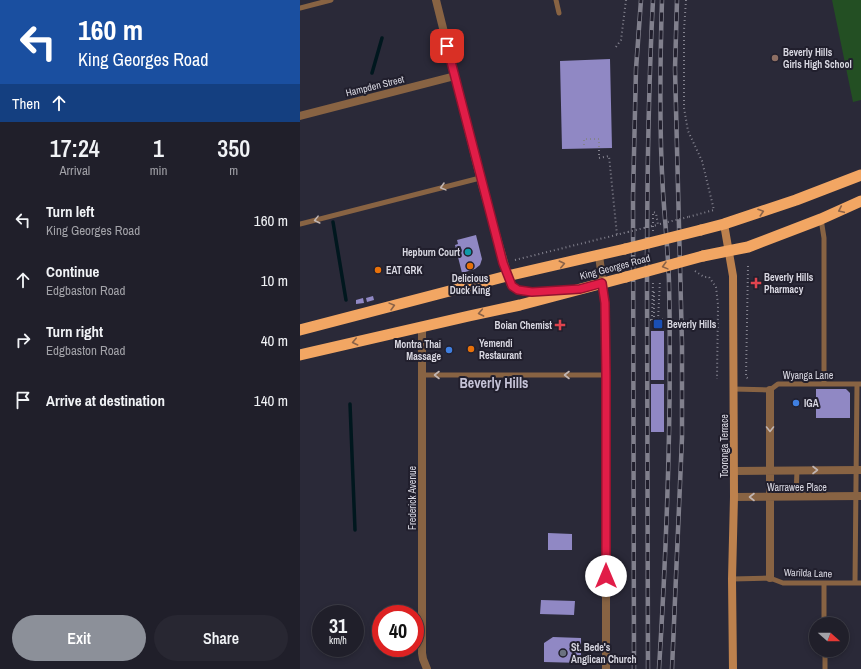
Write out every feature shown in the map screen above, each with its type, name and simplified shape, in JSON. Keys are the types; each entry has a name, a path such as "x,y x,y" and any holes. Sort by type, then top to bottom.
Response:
{"highway":[{"name":"King Georges Road","path":"300,330 507,276 625,249 724,224 796,200 861,175"},
{"name":"King Georges Road","path":"300,355 422,326 520,306 703,256 748,247 821,219 861,201"}],"main road":[{"name":"Tooronga Terrace","path":"724,224 733,276 733,669"}],"street":[{"path":"436,0 480,178 507,276 512,286 523,292 580,289"},
{"name":"Hampden Street","path":"300,116 455,76"},
{"path":"599,255 605,303 606,669"},
{"name":"Frederick Avenue","path":"422,326 422,660 427,669"},
{"path":"770,390 770,578"},
{"name":"Warrawee Place","path":"734,471 859,470"},
{"name":"Warrawee Place","path":"734,497 859,496"}],"lane":[{"path":"300,8 331,0"},
{"path":"556,0 559,13"},
{"path":"300,224 480,178"},
{"path":"821,219 824,238 824,383"},
{"path":"422,375 606,375"},
{"name":"Wyanga Lane","path":"733,389 770,390 778,384 859,384"},
{"path":"858,583 859,384"},
{"path":"796,470 796,497"},
{"name":"Warilda Lane","path":"732,579 770,578 783,583 858,583"},
{"path":"824,584 824,617"},
{"path":"825,657 825,669"}],"path":[{"path":"616,47 621,40 626,0"},
{"path":"515,260 714,210 702,161 688,131 684,108 684,30 686,0"},
{"path":"584,145 584,139 599,139 600,158 609,156 617,235"},
{"path":"653,223 652,212 656,213 658,225"},
{"path":"748,266 746,378 750,380"},
{"path":"695,271 704,277 709,277 716,287 718,305 717,379"},
{"path":"658,320 660,279"},
{"path":"654,291 654,318"},
{"path":"654,318 658,320 666,320"},
{"path":"650,320 654,318"}],"green space":[{"path":"832,0 861,0 861,100 853,102"}],"building":[{"path":"610,59 612,148 562,149 560,61"},
{"name":"Hepburn Court","path":"476,235 482,259 480,265 475,269 462,273 455,245 458,244 457,240"},
{"path":"373,296 374,300 367,302 366,298"},
{"path":"363,298 364,303 356,304 356,300"},
{"path":"651,331 664,331 664,380 651,380"},
{"path":"651,384 664,384 664,432 651,432"},
{"path":"816,389 846,389 850,393 850,418 816,418"},
{"path":"548,533 572,534 572,550 548,550"},
{"path":"541,600 575,601 574,615 540,614"},
{"name":"St. Bede's Anglican Church","path":"553,637 581,638 581,663 544,662 544,643"}],"waterway":[{"path":"372,73 382,38"},
{"path":"333,222 346,300"},
{"path":"350,404 355,530"}],"railway":[{"path":"634,669 633,196 636,69 641,0"},
{"path":"648,669 647,212 653,0"},
{"path":"659,669 666,524 670,379 669,282 660,120 662,0"},
{"path":"672,669 682,438 682,344 675,69 677,0"}],"place":[{"name":"Beverly Hills Girls High School","path":"775,58"},
{"name":"Hepburn Court","path":"468,252"},
{"name":"Delicious Duck King","path":"470,266"},
{"name":"EAT GRK","path":"378,270"},
{"name":"Beverly Hills Pharmacy","path":"756,283"},
{"name":"Beverly Hills","path":"658,324"},
{"name":"Boian Chemist","path":"560,325"},
{"name":"Yemendi Restaurant","path":"471,349"},
{"name":"Montra Thai Massage","path":"449,350"},
{"name":"IGA","path":"796,403"},
{"name":"St. Bede's Anglican Church","path":"563,653"}],"district":[{"name":"Beverly Hills","path":"494,383"}],"route":[{"path":"447,46 482,185 503,263 510,283 515,289 523,292 532,292 580,289 602,283 605,303 606,375 606,576"}]}
